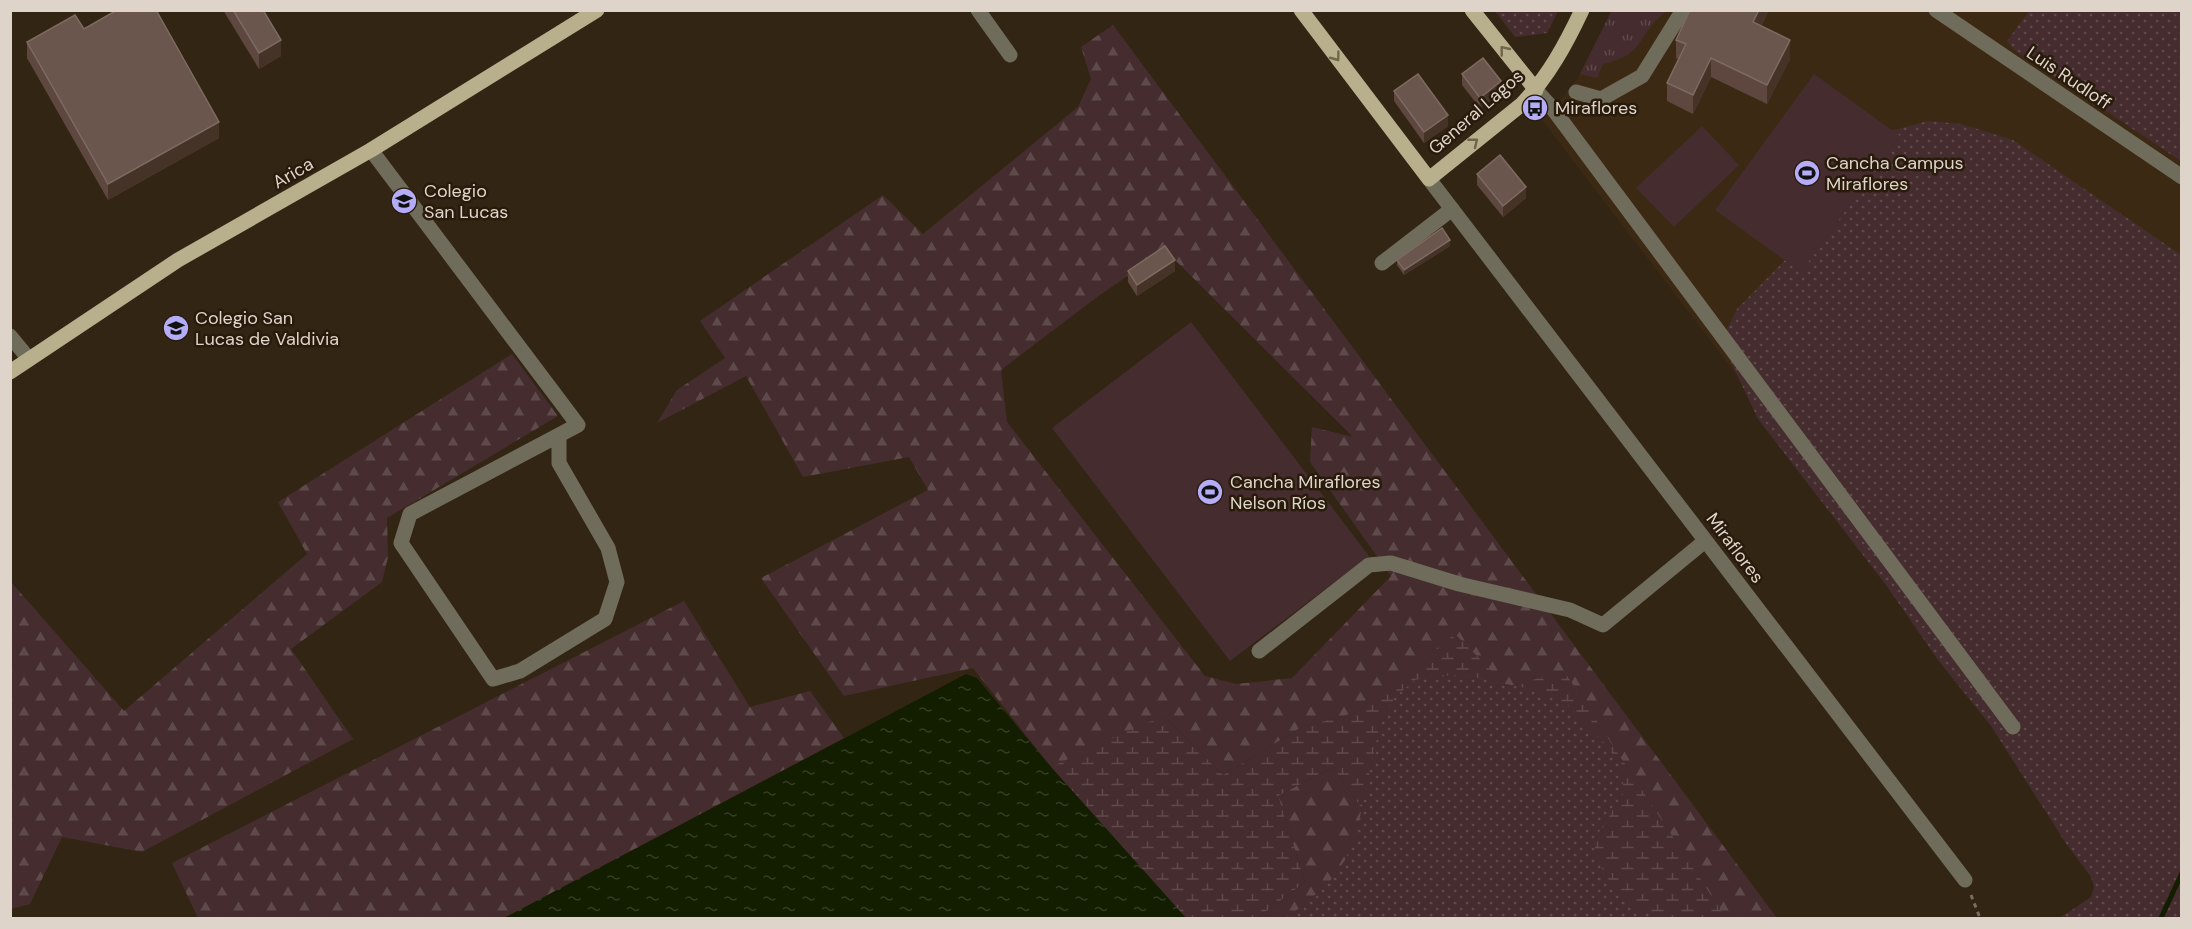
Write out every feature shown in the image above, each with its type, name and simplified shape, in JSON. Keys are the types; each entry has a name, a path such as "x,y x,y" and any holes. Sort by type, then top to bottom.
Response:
{"main road":[{"name":"Arica","path":"10,372 178,260 371,150 597,10"},
{"name":"Miraflores","path":"1300,10 1429,179"},
{"path":"1472,10 1536,90"},
{"name":"General Lagos","path":"1429,179 1522,104 1536,90 1582,10"}],"street":[{"path":"978,10 1010,55"},
{"path":"1576,92 1601,99 1642,76 1683,10"},
{"name":"Luis Rudloff","path":"1936,10 2181,177"},
{"path":"1536,90 1553,109 2013,727"},
{"path":"371,150 578,425 410,514 401,543 493,679 520,671 605,620 616,582 608,548 559,462 559,437"},
{"name":"Miraflores","path":"1429,179 1965,880"},
{"path":"1382,262 1452,209"},
{"path":"10,336 29,359"},
{"path":"1259,651 1369,565 1391,562 1459,584 1570,610 1603,625 1705,541"}],"path":[{"path":"1965,880 1980,918"}],"shaded area":[{"path":"1612,11 2181,11 2181,918 2126,885 1542,120 1578,78"}],"green space":[{"path":"1612,10 1667,11 1657,19 1635,49 1617,60 1603,64 1597,78 1580,74"},
{"path":"1495,11 1558,11 1547,33 1515,37"},
{"path":"2029,11 2181,11 2181,161 2014,50 2007,41"},
{"path":"1113,25 1777,918 1716,918 1505,697 1455,635 1355,713 1302,727 1223,775 1165,717 1051,767 973,668 844,696 761,578 928,490 909,457 803,477 746,376 657,423 677,390 725,358 700,321 883,195 923,234 1078,107 1091,79 1081,47","holes":["1165,250 1353,437 1312,427 1310,462 1391,576 1292,678 1236,684 1205,676 1007,422 1001,370 1097,297"]},
{"name":"Cancha Campus Miraflores","path":"1814,74 1900,136 1801,272 1715,210"},
{"path":"1928,121 1961,124 2013,140 2181,255 2181,918 2060,918 2091,897 2094,887 2091,877 2065,842 1991,726 1938,660 1886,585 1758,419 1730,360 1726,331 1737,309 1790,255 1890,131"},
{"path":"1702,126 1739,165 1674,227 1636,188"},
{"name":"Cancha Miraflores Nelson Ríos","path":"1191,322 1369,556 1230,661 1052,428"},
{"path":"512,354 558,416 387,518 388,557 382,582 291,649 353,739 142,852 62,837 30,904 11,909 11,582 124,711 307,554 278,502"},
{"path":"684,601 750,707 810,691 844,738 504,918 198,918 172,863"},
{"path":"1455,634 1508,687 1564,671 1726,918 1438,918 1333,767 1278,796 1305,882 1257,918 1186,918 1051,767 1143,724 1165,717 1223,775 1302,727 1355,713"},
{"path":"1435,675 1469,676 1525,688 1567,704 1585,723 1617,759 1623,778 1623,794 1599,832 1594,850 1605,876 1640,911 1665,918 1282,918 1292,914 1327,885 1345,860 1356,835 1381,720 1395,697 1415,680"},
{"path":"1333,767 1438,918 1257,918 1305,882 1278,796"}],"water":[{"path":"966,674 977,678 1051,767 1186,918 504,918"}],"building":[{"path":"117,10 156,10 219,122 108,184 27,42 75,15 84,29"},
{"path":"233,10 263,10 281,40 259,53"},
{"path":"1690,10 1759,10 1753,22 1790,40 1767,85 1711,58 1693,95 1667,83 1686,44 1676,40"},
{"path":"1483,58 1501,81 1480,98 1462,74"},
{"path":"1418,74 1448,115 1424,132 1394,91"},
{"path":"1500,155 1526,187 1503,206 1477,174"},
{"path":"1442,228 1450,240 1404,270 1397,260"},
{"path":"1165,246 1175,260 1137,285 1128,271"}],"waterway":[{"path":"2161,918 2182,873"}],"place":[{"name":"Miraflores","path":"1535,108"},
{"name":"Cancha Campus Miraflores","path":"1807,173"},
{"name":"Colegio San Lucas","path":"404,201"},
{"name":"Colegio San Lucas de Valdivia","path":"176,328"},
{"name":"Cancha Miraflores Nelson Ríos","path":"1210,492"}]}
